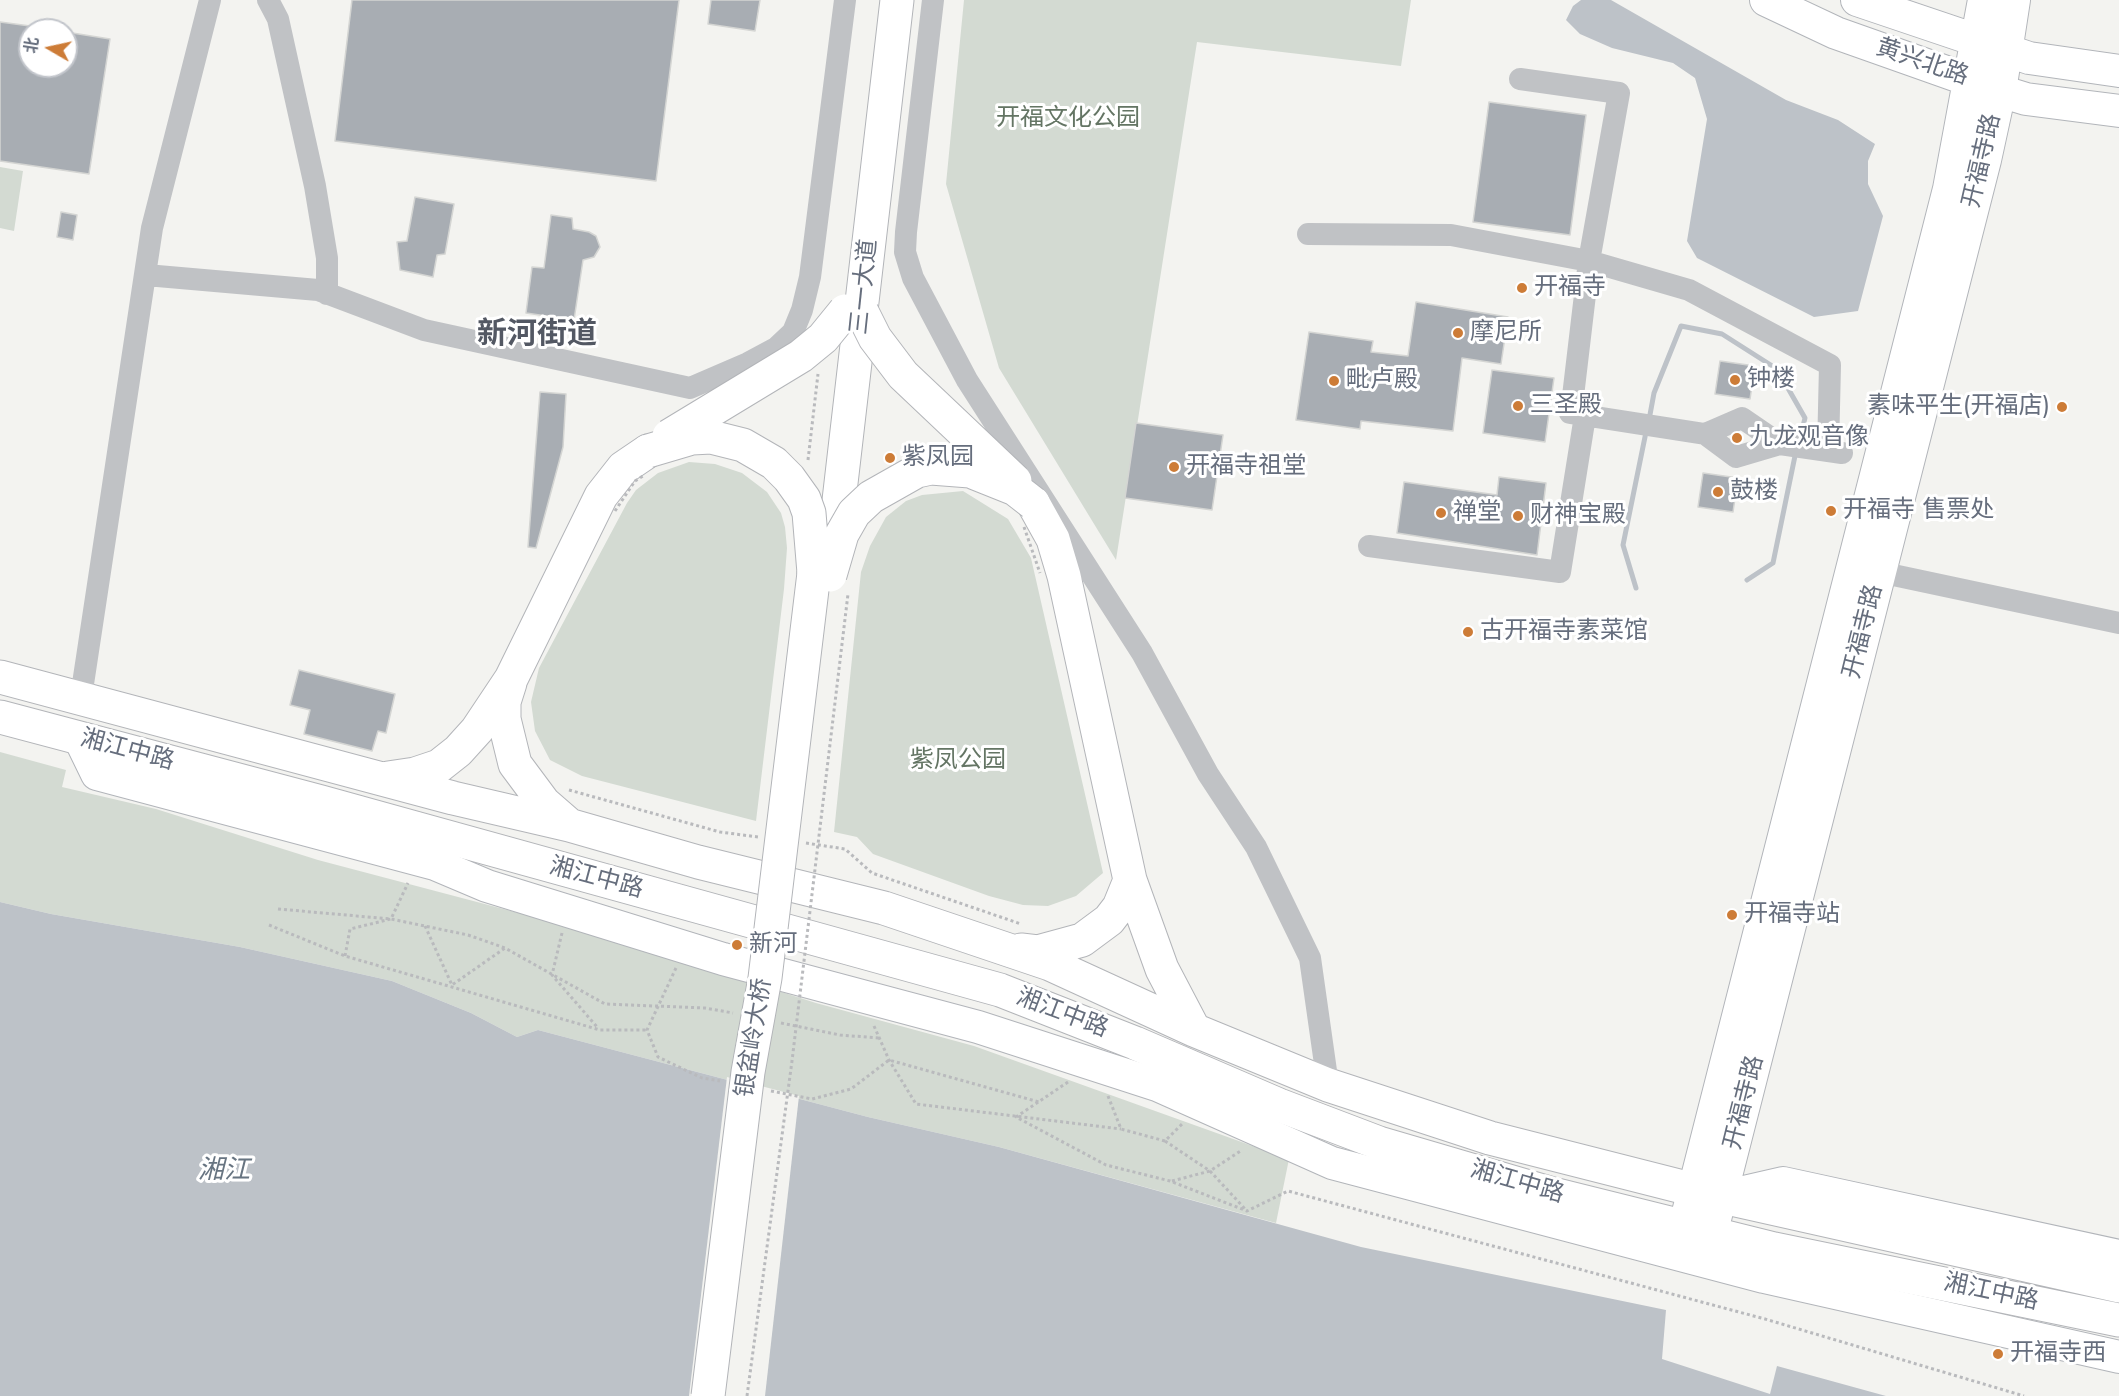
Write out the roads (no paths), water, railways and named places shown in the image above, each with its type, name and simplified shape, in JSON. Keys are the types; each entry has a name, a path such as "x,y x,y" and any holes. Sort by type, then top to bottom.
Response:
{"main road":[{"name":"三一大道","path":"831,580 878,0"},
{"name":"三一大道","path":"854,312 897,0"},
{"path":"649,461 801,356 854,312 903,375 974,444 1009,474 1026,512"},
{"path":"382,778 415,774 439,766 458,751 477,730 511,679 601,496 623,468 649,461 692,438 711,437 743,445 774,463 789,478 804,499 831,580"},
{"path":"831,580 842,534 854,513 879,491 917,471 931,468 970,471 1015,489 1026,512 1053,539 1064,576 1130,880 1162,969 1194,1030"},
{"name":"银盆岭大桥","path":"708,1396 748,1072 831,580"},
{"name":"银盆岭大桥","path":"725,1396 768,1076 786,983 831,580"},
{"name":"湘江中路","path":"0,677 569,825 698,862 884,908 1018,937 1050,964 1194,1030 1328,1084 1490,1138 1709,1194 2119,1286"},
{"path":"511,679 504,702 504,719 515,764 544,803 569,825"},
{"name":"湘江中路","path":"0,717 321,802 1000,990 1134,1043 1280,1105 1379,1143 1553,1194 1694,1244 2119,1320"},
{"path":"1018,937 1038,952 1082,940 1109,920 1119,907 1130,880"}],"street":[{"path":"81,697 155,216 210,0"},
{"path":"268,0 278,19 315,186 327,258 327,294"},
{"path":"146,274 318,290 424,330 690,388 776,348 793,332 802,310 810,277 845,0"},
{"path":"933,0 906,232 905,252 913,278 967,380 1142,653 1208,774 1256,847 1310,958 1328,1084"},
{"name":"黄兴北路","path":"1766,0 1836,33 2000,91 2026,99 2119,111"},
{"name":"黄兴北路","path":"1857,0 2029,58 2119,71"},
{"name":"开福寺路","path":"1865,569 1984,160 2000,91 1984,0"},
{"name":"开福寺路","path":"1694,1244 1709,1194 1865,569 1971,79 2014,0"},
{"path":"1369,546 1560,572 1571,413 1589,261 1619,93 1520,80"},
{"path":"1308,234 1451,235 1589,261 1689,290 1830,365 1829,451 1780,444 1736,457 1705,434 1641,426 1571,413"},
{"path":"1705,434 1742,418 1780,444"},
{"path":"1865,569 2119,623"},
{"path":"80,739 97,774 435,864 487,886 723,959 978,1027 1157,1084 1332,1163 1694,1244 2119,1357"},
{"path":"415,829 487,886"},
{"name":"湘江中路","path":"1709,1194 1783,1183 2119,1256"}],"water":[{"path":"1581,0 1611,0 1786,100 1838,120 1875,144 1868,161 1868,184 1883,216 1858,311 1814,317 1697,258 1687,241 1707,119 1695,78 1673,63 1612,48 1580,34 1566,20 1573,6"},
{"name":"湘江","path":"0,902 51,914 240,947 392,981 471,1013 517,1037 538,1030 868,1117 999,1147 1361,1247 1666,1310 1662,1359 1770,1394 1777,1366 1886,1396 0,1396"}],"waterway":[{"path":"1649,420 1654,393 1681,326 1722,334 1777,369 1805,418 1799,442"},
{"path":"1636,588 1623,545 1646,432"},
{"path":"1747,580 1773,563 1796,451"}],"place":[{"name":"开福寺","path":"1522,288"},
{"name":"摩尼所","path":"1458,333"},
{"name":"钟楼","path":"1735,380"},
{"name":"毗卢殿","path":"1334,381"},
{"name":"三圣殿","path":"1518,406"},
{"name":"素味平生(开福店)","path":"2062,407"},
{"name":"九龙观音像","path":"1737,438"},
{"name":"紫凤园","path":"890,458"},
{"name":"开福寺祖堂","path":"1174,467"},
{"name":"鼓楼","path":"1718,492"},
{"name":"开福寺 售票处","path":"1831,511"},
{"name":"禅堂","path":"1441,513"},
{"name":"财神宝殿","path":"1518,516"},
{"name":"古开福寺素菜馆","path":"1468,632"},
{"name":"开福寺站","path":"1732,915"},
{"name":"新河","path":"737,945"},
{"name":"开福寺西","path":"1998,1354"}],"district":[{"name":"新河街道","path":"537,336"}],"park label":[{"name":"开福文化公园","path":"1068,119"},
{"name":"紫凤公园","path":"958,761"}]}
